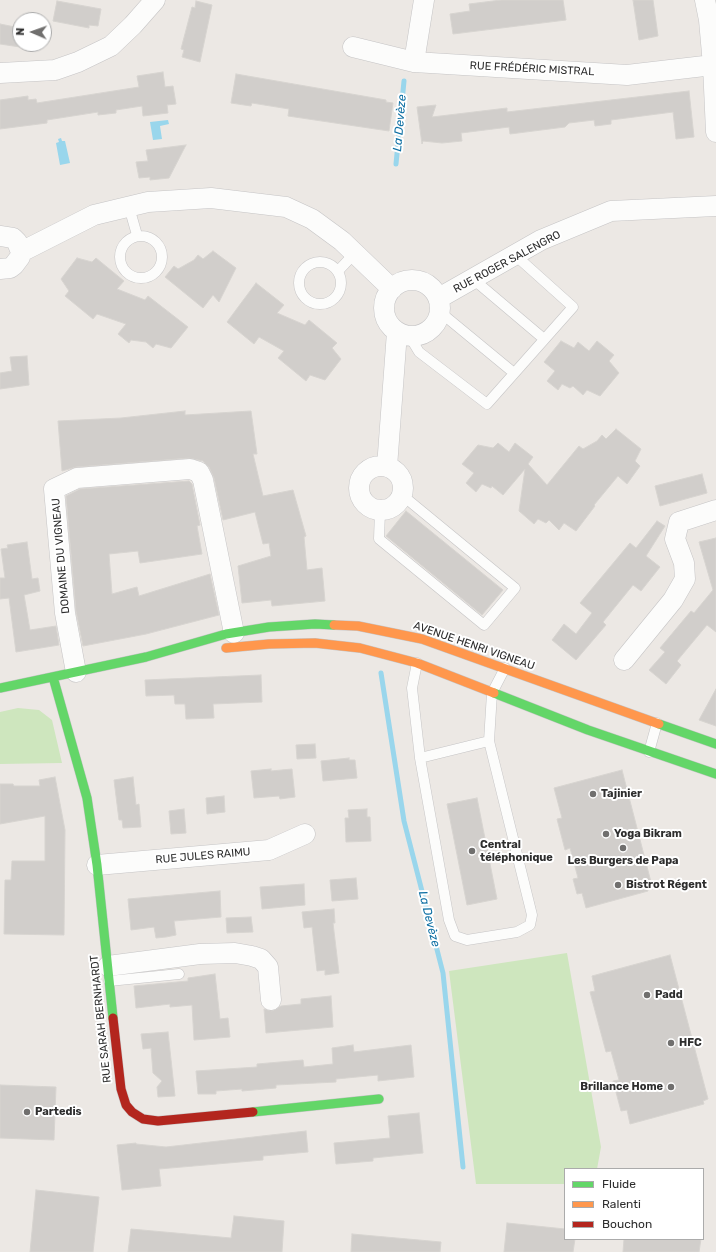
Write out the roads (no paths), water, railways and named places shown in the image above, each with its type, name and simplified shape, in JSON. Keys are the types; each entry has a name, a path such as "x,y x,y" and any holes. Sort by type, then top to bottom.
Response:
{"street":[{"path":"0,73 55,70 85,59 111,46 133,25 154,0"},
{"path":"414,62 424,0"},
{"path":"705,0 709,20 713,65 716,132"},
{"name":"RUE FRÉDÉRIC MISTRAL","path":"353,47 414,62 627,74 713,65"},
{"path":"20,252 94,215 148,202 211,198 286,207 312,219 342,241 392,289"},
{"name":"RUE ROGER SALENGRO","path":"439,305 473,279 541,240 611,212 716,206"},
{"path":"0,236 12,238 17,242 20,252 20,257 14,265 10,268 0,269"},
{"path":"408,280 418,280 427,284 434,290 439,305 438,320 427,333 403,334 389,325 385,316 384,307 386,297 399,283 408,280"},
{"path":"387,467 403,334"},
{"path":"387,467 398,475 403,488 402,495 394,506 380,511 366,506 362,500 359,485 361,478 372,468 387,467"},
{"name":"DOMAINE DU VIGNEAU","path":"76,672 65,613 54,489 77,478 190,469 199,472 203,480 226,641"},
{"path":"624,660 673,600 685,579 684,563 675,539 679,522 716,510"},
{"name":"AVENUE HENRI VIGNEAU","path":"0,688 226,641 269,627 315,624 358,626 422,638 716,744"},
{"name":"AVENUE HENRI VIGNEAU","path":"226,641 269,644 315,643 360,648 417,663 649,752 716,774"},
{"name":"AVENUE HENRI VIGNEAU","path":"146,657 196,653"},
{"name":"RUE SARAH BERNHARDT","path":"53,677 87,798 97,865 120,1089 126,1104 132,1112 143,1119 158,1121 379,1100"},
{"name":"RUE JULES RAIMU","path":"97,865 269,850 305,834"},
{"path":"109,973 200,954 236,953 252,956 261,960 268,967 271,1000"}],"lane":[{"path":"129,207 137,235"},
{"path":"137,235 151,237 157,241 163,254 160,268 149,277 135,277 124,269 120,256 125,243 137,235"},
{"path":"338,271 355,253"},
{"path":"403,334 419,352 487,404 572,307 515,255"},
{"path":"323,262 330,264 338,271 342,281 341,288 334,300 321,305 308,301 303,296 298,283 304,270 309,265 323,262"},
{"path":"473,279 544,339"},
{"path":"439,305 514,373"},
{"path":"380,511 379,539 484,625 515,588 402,495"},
{"path":"417,663 412,688 420,758 449,920 454,936 467,940 517,932 530,925 532,915 489,741 492,693 505,668"},
{"path":"649,752 658,723"},
{"path":"420,758 489,741"},
{"path":"109,973 179,974"}],"water":[{"path":"168,120 169,124 160,126 162,139 153,140 150,122"},
{"path":"61,138 62,141 65,141 70,163 60,165 56,143 59,142 58,139"}],"waterway":[{"name":"La Devèze","path":"396,164 404,81"},
{"name":"La Devèze","path":"381,673 404,821 443,973 463,1167"}],"place":[{"name":"Tajinier","path":"593,794"},
{"name":"Yoga Bikram","path":"606,834"},
{"name":"Les Burgers de Papa","path":"623,848"},
{"name":"Central téléphonique","path":"472,851"},
{"name":"Bistrot Régent","path":"618,885"},
{"name":"Padd","path":"647,995"},
{"name":"HFC","path":"671,1043"},
{"name":"Brillance Home","path":"671,1087"},
{"name":"Partedis","path":"27,1112"}]}
